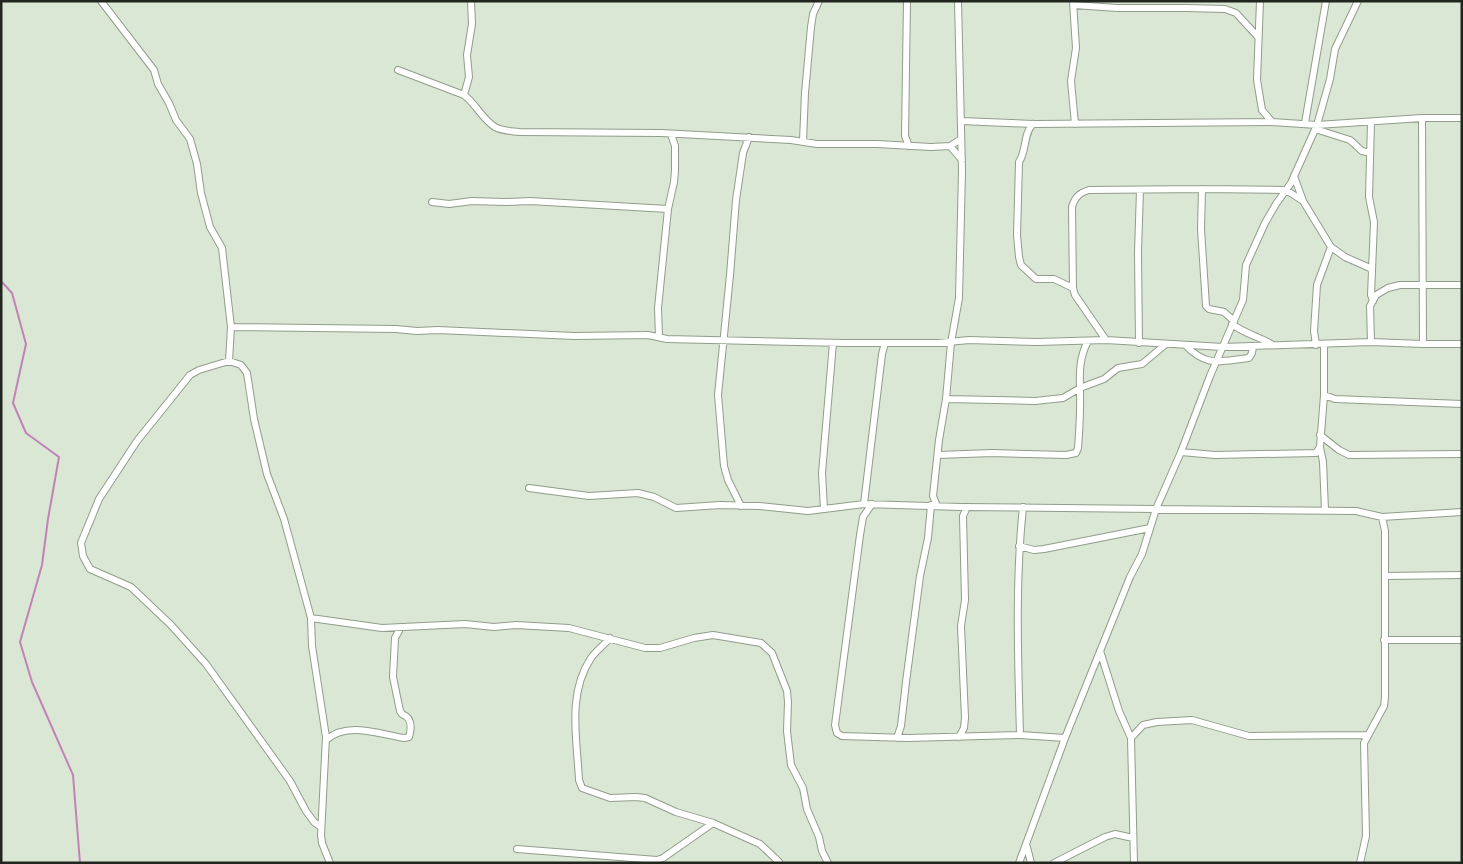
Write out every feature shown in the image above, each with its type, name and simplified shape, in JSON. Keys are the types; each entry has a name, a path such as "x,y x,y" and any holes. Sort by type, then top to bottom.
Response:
{"street":[{"path":"101,1 154,70 158,84 176,120 190,139 210,227 222,248 231,327 229,361"},
{"path":"464,95 469,77 467,55 472,24 471,1"},
{"path":"804,141 804,92 811,26 813,14 819,1"},
{"path":"907,1 905,136 909,146"},
{"path":"897,738 901,726 920,576 928,538 946,399 951,343 959,298 962,139 958,1"},
{"path":"1260,1 1257,80 1260,106 1272,122"},
{"path":"1305,124 1326,1"},
{"path":"1019,863 1065,738 1130,577 1142,554 1156,509 1242,300 1246,265 1265,223 1294,176 1316,127 1330,79 1335,49 1358,1"},
{"path":"1075,124 1071,81 1076,48 1073,3 1117,8 1225,9 1236,13 1258,37"},
{"path":"398,70 464,95 487,121 496,128 519,132 671,134 749,137 804,141 817,144 909,146 950,146 962,139"},
{"path":"1316,127 1422,118 1462,118"},
{"path":"1422,118 1423,344"},
{"path":"961,121 1033,124 1272,122 1305,124 1350,140 1362,151 1370,153"},
{"path":"1371,122 1369,197 1374,222 1371,285 1373,301"},
{"path":"1033,124 1028,131 1024,153 1019,162 1017,235 1019,257 1021,264 1036,279 1054,280 1073,288"},
{"path":"659,337 658,308 668,210 675,170 675,146 671,134"},
{"path":"741,506 728,480 724,466 718,395 736,200 743,153 749,137"},
{"path":"950,146 962,160"},
{"path":"1294,176 1303,201 1331,247 1346,257 1370,268 1372,271"},
{"path":"1202,189 1200,229 1206,306 1209,309 1224,312 1241,331 1274,346"},
{"path":"1106,340 1075,295 1073,288 1072,207 1074,200 1082,192 1089,190 1286,190 1303,201"},
{"path":"1139,343 1138,252 1140,190"},
{"path":"432,202 460,204 472,201 530,201 668,210"},
{"path":"1316,345 1314,331 1317,285 1331,247"},
{"path":"1371,285 1380,292"},
{"path":"1371,342 1370,306 1376,294 1400,285 1462,285"},
{"path":"231,327 438,330 514,334 648,335 667,339 833,343 951,343 969,340 1037,342 1106,340 1223,347 1371,342 1462,344"},
{"path":"938,455 992,453 1073,455 1076,453 1078,448 1080,365 1082,352 1088,341"},
{"path":"824,509 822,472 833,343"},
{"path":"864,504 882,354 885,343"},
{"path":"946,399 1036,401 1063,398 1080,388 1104,379 1118,368 1142,364 1166,344"},
{"path":"1185,345 1196,356 1216,362 1249,358 1253,346"},
{"path":"1324,345 1324,395 1320,447 1323,462 1326,510"},
{"path":"321,827 314,822 306,811 290,780 206,664 171,625 131,587 90,569 83,556 81,543 99,500 137,441 190,375 229,361 241,365 246,373 254,419 267,474 284,519 311,618 312,646 326,740 321,827 322,843 330,863"},
{"path":"1324,395 1335,399 1462,404"},
{"path":"1320,435 1339,450 1349,455 1462,454"},
{"path":"1181,452 1216,455 1316,452 1320,447"},
{"path":"529,488 589,496 638,493 654,497 676,508 720,505 808,511 872,504 956,507 1326,510 1356,511 1382,517 1462,512"},
{"path":"931,505 933,496"},
{"path":"872,504 864,517 861,528 835,725 837,733 842,736 897,738 1020,735 1065,738"},
{"path":"956,507 964,516"},
{"path":"959,737 964,728 965,718 962,626 965,600 964,516 967,507"},
{"path":"1020,735 1017,634 1019,546 1023,507"},
{"path":"1385,531 1395,516"},
{"path":"1360,863 1366,836 1364,743 1384,706 1385,531 1382,517"},
{"path":"1019,546 1034,550 1044,549 1150,528"},
{"path":"1385,576 1462,575"},
{"path":"311,618 382,628 465,624 494,627 516,625 569,628 645,648 660,648 694,638 713,636 761,643 772,652 787,691 787,731 791,765 802,788 807,809 819,837 822,852 828,863"},
{"path":"326,740 332,734 341,730 354,729 404,738 408,737 411,721 408,716 400,711 393,682 395,638 402,628"},
{"path":"610,638 591,658 577,691 575,704 579,780 582,788 610,798 645,798 676,812 713,823 760,844 779,862"},
{"path":"1384,640 1462,640"},
{"path":"1100,652 1119,711 1131,738 1134,863"},
{"path":"1131,738 1143,725 1157,722 1192,720 1250,736 1367,735"},
{"path":"901,726 910,738"},
{"path":"517,849 657,860 663,858 713,823"},
{"path":"1054,863 1105,837 1115,834 1133,838"},
{"path":"1026,846 1031,863"}],"waterway":[{"path":"1,281 12,293 26,344 13,403 26,433 59,457 42,565 20,642 32,682 73,775 80,863"}]}
